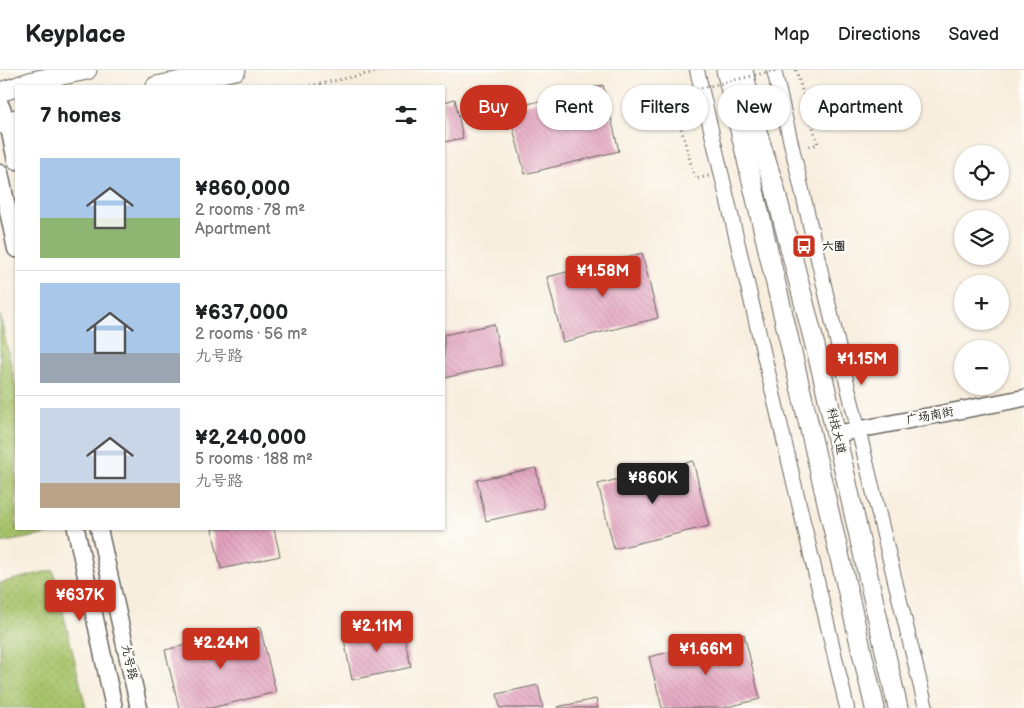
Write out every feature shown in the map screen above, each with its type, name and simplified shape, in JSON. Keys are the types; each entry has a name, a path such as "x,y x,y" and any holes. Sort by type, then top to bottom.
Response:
{"main road":[{"path":"20,85 87,70"},
{"path":"161,85 236,70"},
{"name":"科技大道","path":"726,70 875,708"},
{"name":"科技大道","path":"743,70 756,132 775,189 824,377 898,708"},
{"path":"0,92 15,87"}],"street":[{"path":"697,70 847,708"},
{"path":"776,70 858,430 926,708"},
{"path":"0,104 8,122 15,156"},
{"path":"0,173 15,244"},
{"name":"广场南街","path":"836,434 1024,398"},
{"name":"九号路","path":"76,530 114,708"},
{"name":"九号路","path":"99,530 139,708"}],"path":[{"path":"315,85 385,70"},
{"path":"695,179 672,95 776,70"},
{"path":"796,70 818,144"}],"green space":[{"path":"0,315 15,383 15,530 47,530 48,534 0,543"},
{"path":"53,570 86,708 0,708 0,583"}],"building":[{"path":"455,99 463,138 445,142 445,102"},
{"path":"537,102 537,130 612,130 612,122 619,151 525,174 513,130 527,130 527,104"},
{"path":"642,253 658,318 563,342 547,277"},
{"path":"494,324 502,365 445,378 445,335"},
{"path":"693,461 709,526 614,549 598,484"},
{"path":"536,468 544,508 486,521 477,480"},
{"path":"212,530 274,530 280,556 221,569"},
{"path":"260,627 276,692 211,708 179,708 165,650"},
{"path":"402,627 411,667 352,680 344,639"},
{"path":"744,634 760,699 723,708 662,708 649,657"},
{"path":"538,685 543,708 500,708 497,694"},
{"path":"596,699 598,708 557,708 557,707"}],"place":[{"name":"六圈","path":"804,246"}]}
